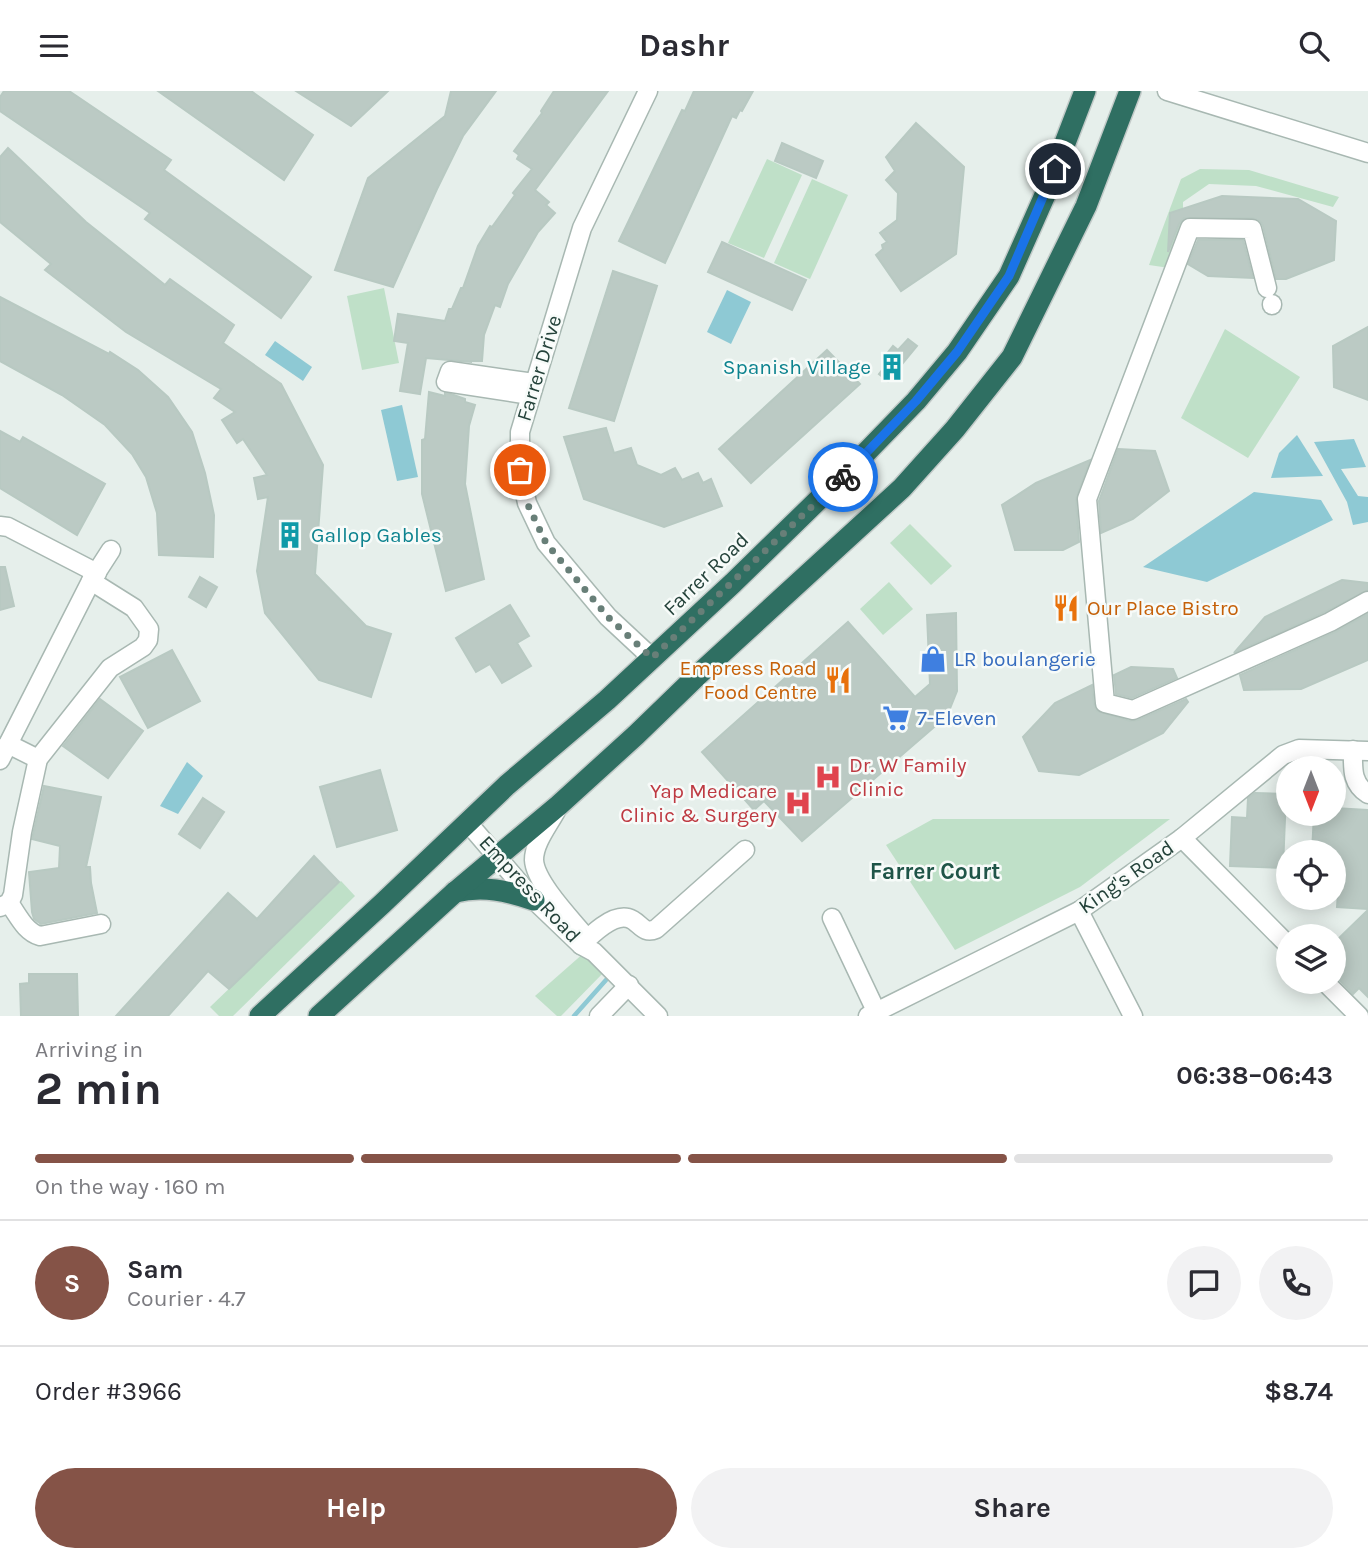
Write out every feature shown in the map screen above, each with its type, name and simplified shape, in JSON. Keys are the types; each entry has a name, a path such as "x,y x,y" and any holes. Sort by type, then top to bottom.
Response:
{"highway":[{"name":"Farrer Road","path":"260,1016 507,785 652,658 852,467 916,401 957,352 1009,276 1045,195 1085,91"},
{"path":"319,1016 454,893 559,805 902,488 988,389 1012,357 1086,207 1130,91"},
{"path":"454,893 469,889 504,890 534,900"}],"street":[{"name":"Farrer Drive","path":"648,91 582,228 520,432 520,470 527,503 546,543 608,617 652,658"},
{"path":"1167,91 1368,153"},
{"path":"1270,299 1252,229 1191,228 1087,499 1105,703 1133,710 1330,622 1368,601"},
{"path":"448,376 532,389"},
{"path":"0,526 8,527 94,577 134,608 149,629 148,640 143,647 110,668 38,759 22,832 13,895 5,905 32,934 40,936 101,924"},
{"path":"38,759 4,752 94,577 111,550"},
{"name":"King's Road","path":"832,918 870,1015 1079,911 1182,838 1283,755 1299,749 1361,750"},
{"path":"1361,750 1353,777 1360,789 1368,794"},
{"name":"Empress Road","path":"559,805 537,845 534,860 537,874 587,945"},
{"name":"Empress Road","path":"468,823 534,900 587,945 658,1016"},
{"path":"1182,838 1276,933"},
{"path":"587,945 612,920 620,918 632,921 650,932 656,929 745,850"},
{"path":"1079,911 1133,1016"},
{"path":"599,1016 629,985"},
{"path":"1337,994 1359,1016"}],"green space":[{"path":"767,159 802,175 764,258 728,243"},
{"path":"1200,169 1249,170 1339,197 1333,207 1256,186 1209,184 1183,202 1183,270 1149,265 1181,179"},
{"path":"812,179 848,195 810,279 774,263"},
{"path":"384,288 399,363 362,370 347,296"},
{"path":"1225,329 1300,377 1248,458 1181,418"},
{"path":"910,524 952,566 931,585 890,543"},
{"path":"889,582 913,609 883,635 860,609"},
{"path":"933,819 1170,819 1080,887 955,950 886,845"},
{"path":"341,881 355,896 233,1016 219,1016 210,1007"},
{"path":"585,952 607,969 561,1016 557,1016 535,996"}],"water":[{"path":"727,290 751,302 731,344 707,332"},
{"path":"275,341 312,367 303,381 265,355"},
{"path":"402,405 418,477 397,481 381,410"},
{"path":"1297,435 1323,476 1271,478 1279,453"},
{"path":"1354,439 1366,467 1341,469 1358,496 1368,497 1368,522 1353,525 1347,502 1314,442"},
{"path":"1254,492 1321,500 1333,520 1207,582 1143,567"},
{"path":"187,762 203,776 178,814 160,806"}],"building":[{"path":"4,91 69,91 171,160 164,170 311,277 281,318 145,219 150,213 0,111 0,97"},
{"path":"158,91 251,91 313,135 284,180"},
{"path":"296,91 388,91 351,126"},
{"path":"451,91 496,91 463,136 393,287 335,270 368,178 445,116"},
{"path":"554,91 608,91 535,190 549,202 546,205 555,213 538,232 508,284 500,307 495,305 484,335 482,361 426,358 420,394 400,391 408,343 394,341 398,314 445,321 449,309 452,309 463,288 478,246 532,169 517,159 519,155 514,151 542,113"},
{"path":"694,91 753,91 742,111 740,110 736,118 732,116 665,263 619,241 682,110 685,111"},
{"path":"916,123 964,167 956,254 901,291 876,255 887,242 880,233 897,220 898,193 886,180 895,171 886,157"},
{"path":"782,143 823,161 816,178 775,161"},
{"path":"8,148 86,222 165,285 170,279 234,325 223,343 281,384 323,465 315,574 366,626 391,634 371,697 319,680 265,613 257,571 268,497 258,499 254,478 267,475 243,439 237,443 222,420 235,412 214,398 221,389 126,332 45,270 51,264 0,222 0,157"},
{"path":"1222,196 1298,199 1336,221 1334,260 1286,279 1276,279 1263,226 1260,221 1252,218 1184,218 1168,252 1170,213"},
{"path":"1198,240 1243,240 1253,278 1208,276 1188,264"},
{"path":"722,242 806,280 792,310 708,272"},
{"path":"613,271 657,286 614,421 569,408"},
{"path":"0,297 109,354 110,352 138,370 168,397 192,432 205,473 214,515 213,557 159,555 157,513 146,477 132,454 105,425 62,395 0,361"},
{"path":"1368,327 1368,400 1334,387 1333,346"},
{"name":"Spanish Village","path":"908,339 917,346 888,381 879,374 890,360 885,356 893,346 898,350"},
{"path":"827,350 860,384 751,483 719,449"},
{"path":"429,392 445,396 445,393 451,394 475,405 469,426 465,484 484,579 446,591 422,494 422,440 425,439"},
{"path":"606,428 614,453 631,448 637,465 661,475 675,468 682,480 698,473 703,483 711,479 722,506 664,527 584,499 564,437"},
{"path":"0,431 20,442 23,437 105,484 77,535 0,488"},
{"path":"1118,449 1155,451 1169,491 1133,519 1101,533 1099,501"},
{"path":"1090,460 1076,499 1079,542 1063,550 1015,550 1002,505 1036,483"},
{"path":"0,567 5,567 14,606 0,610"},
{"path":"200,577 217,587 206,607 189,597"},
{"path":"1342,580 1368,583 1368,590 1234,653 1265,617"},
{"path":"510,605 529,636 517,643 531,666 502,683 490,664 476,672 456,638"},
{"path":"956,613 957,691 947,716 802,841 764,801 754,810 702,752 848,622 915,697 930,684 927,615"},
{"path":"1368,614 1368,660 1301,689 1244,690 1240,675"},
{"path":"172,650 200,701 148,728 120,677"},
{"path":"1131,667 1173,669 1177,678 1132,698 1116,694 1114,675"},
{"path":"1092,685 1097,711 1130,721 1186,699 1188,702 1163,733 1079,775 1039,771 1023,737 1055,703"},
{"path":"100,699 143,731 108,778 63,746"},
{"path":"380,770 397,830 337,847 320,787"},
{"path":"44,786 101,797 86,867 90,867 97,913 41,924 34,919 32,912 29,872 59,868 60,846 32,839"},
{"path":"1255,793 1276,794 1276,826 1285,826 1284,840 1276,840 1276,868 1230,866 1232,817 1247,818 1248,798"},
{"path":"203,798 224,812 200,848 179,834"},
{"path":"1346,809 1368,810 1368,909 1346,908 1346,840 1313,840 1313,826 1346,826"},
{"path":"314,856 339,882 229,989 208,971 168,1016 116,1016 228,893 257,919"},
{"path":"1368,910 1368,997 1359,988 1353,994 1346,987 1346,931"},
{"path":"29,974 77,974 78,1016 21,1016 20,984 29,983"}],"waterway":[{"path":"574,1016 606,980"}],"way so far":[{"path":"520,470 527,503 546,543 608,617 652,658 843,477"}],"place":[{"name":"Spanish Village","path":"892,367"},
{"name":"Gallop Gables","path":"290,535"},
{"name":"Our Place Bistro","path":"1066,608"},
{"name":"LR boulangerie","path":"933,659"},
{"name":"Empress Road Food Centre","path":"838,680"},
{"name":"7-Eleven","path":"896,718"},
{"name":"Dr. W Family Clinic","path":"828,777"},
{"name":"Yap Medicare Clinic & Surgery","path":"798,803"}],"district":[{"name":"Farrer Court","path":"935,871"}],"route":[{"path":"843,477 916,401 957,352 1009,276 1055,169"}]}
